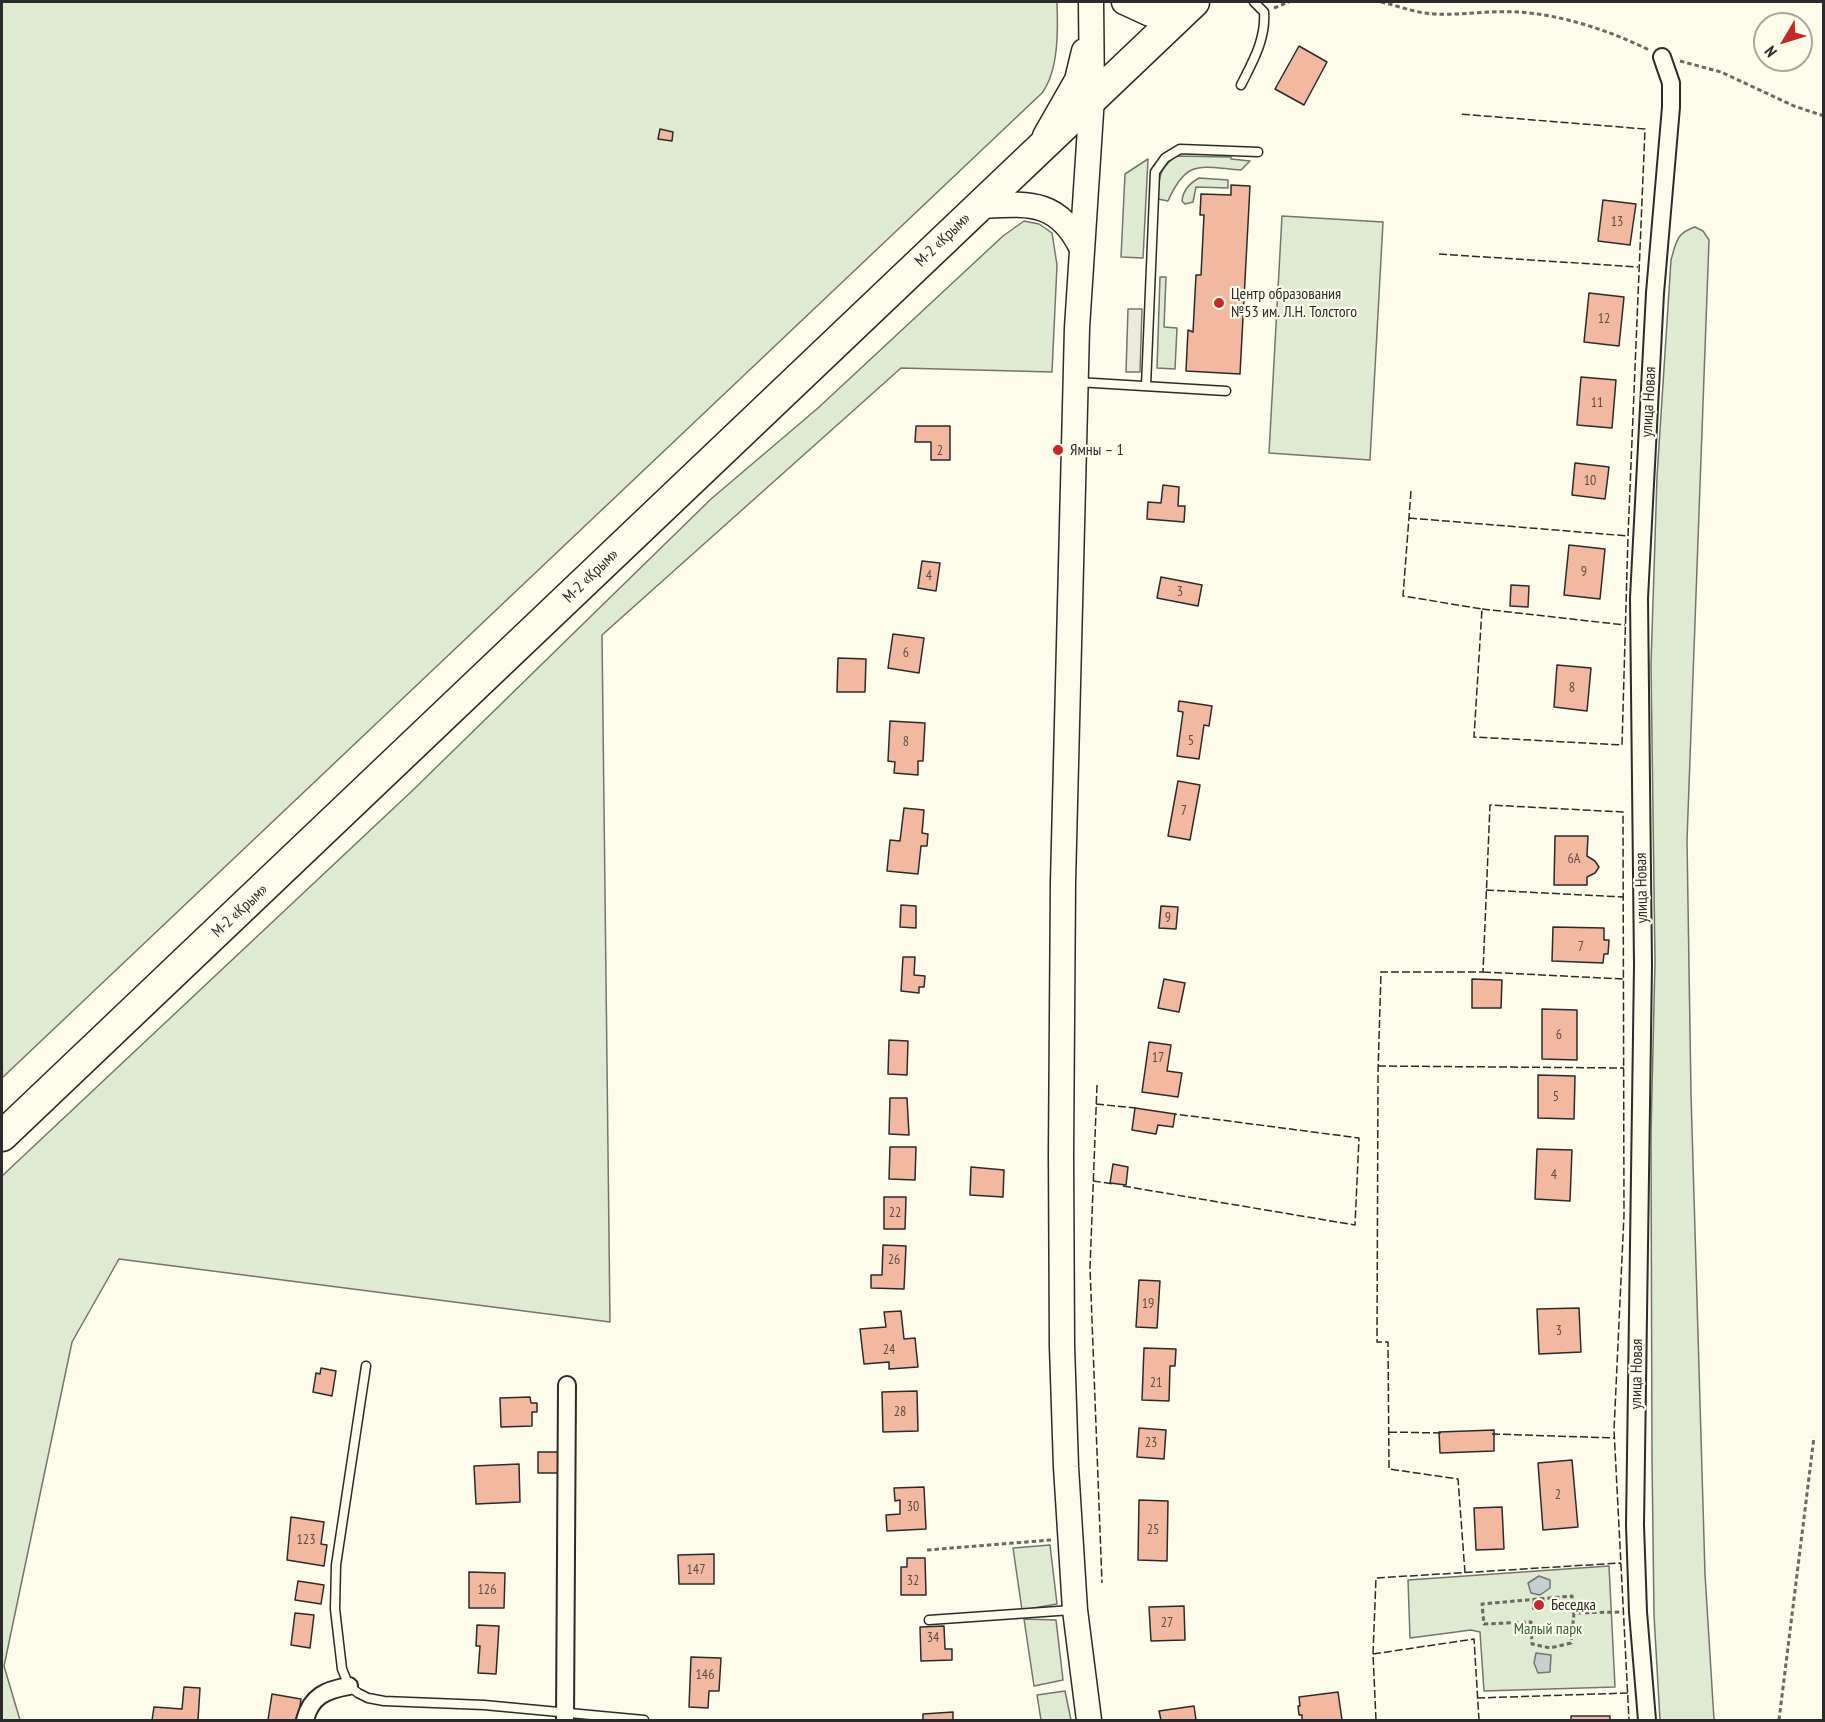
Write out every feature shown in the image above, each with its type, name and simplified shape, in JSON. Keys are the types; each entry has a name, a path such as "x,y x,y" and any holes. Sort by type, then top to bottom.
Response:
{"highway":[{"name":"М-2 «Крым»","path":"2,1136 1187,8"}],"main road":[{"path":"1089,1720 1075,1610 1069,1538 1062,1346 1061,1106 1063,882 1077,328 1092,97 1091,2"},
{"path":"1124,2 1150,14 1187,8"},
{"path":"1038,148 1077,80 1091,26"},
{"path":"978,206 1036,206 1049,210 1070,228 1082,249"}],"street":[{"name":"улица Новая","path":"1647,1720 1638,1612 1635,1525 1643,965 1639,598 1655,293 1671,107 1671,83 1662,57"},
{"path":"565,1716 567,1385"},
{"path":"305,1720 310,1705 319,1695 332,1689 349,1686"}],"lane":[{"path":"1241,85 1260,45 1265,27 1264,12 1254,2"},
{"path":"1146,386 1155,172 1165,158 1180,149 1258,152"},
{"path":"1077,382 1226,391"},
{"path":"366,1366 335,1576 335,1609 342,1669 349,1686 368,1698 393,1702 484,1705 565,1716 644,1720"},
{"path":"929,1620 1075,1610"}],"path":[{"path":"1381,2 1424,13 1519,12 1552,17 1625,39 1662,57 1711,68 1794,106 1824,116"},
{"path":"1779,1720 1814,1437"},
{"path":"927,1550 1069,1538"},
{"path":"1572,1596 1574,1613 1571,1643 1550,1648 1532,1644 1531,1622 1484,1624 1482,1604 1572,1596"},
{"path":"1574,1613 1638,1612"}],"green space":[{"path":"2,2 1057,2 1057,24 1052,73 1042,93 2,1078"},
{"path":"1176,156 1231,157 1231,159 1250,161 1241,170 1197,168 1182,178 1168,201 1158,199 1161,174"},
{"path":"1148,159 1143,258 1121,257 1125,174"},
{"path":"1199,178 1228,180 1228,188 1196,187 1193,202 1185,204 1182,201 1185,190"},
{"path":"1282,216 1383,222 1370,460 1269,453"},
{"path":"1024,221 1039,224 1052,233 1057,265 1052,372 901,368 602,635 610,1322 119,1259 72,1342 4,1666 20,1720 2,1720 2,1176 413,790 711,499 818,408 1003,236"},
{"path":"1695,227 1703,231 1709,240 1687,840 1691,1094 1705,1574 1714,1720 1660,1720 1654,1615 1652,1459 1651,1134 1655,961 1651,665 1657,477 1671,260 1680,236"},
{"path":"1160,277 1166,277 1164,327 1177,328 1175,369 1157,368"},
{"path":"1050,1545 1057,1604 1022,1610 1013,1548"},
{"name":"Малый парк","path":"1609,1566 1615,1687 1484,1691 1480,1632 1471,1630 1410,1638 1408,1580"},
{"path":"1024,1619 1056,1620 1063,1680 1034,1686"},
{"path":"1065,1691 1071,1720 1041,1720 1037,1695"}],"shaded area":[{"path":"1128,309 1142,309 1140,372 1126,372"},
{"path":"1539,1576 1550,1580 1550,1588 1540,1595 1531,1593 1528,1583"},
{"path":"1536,1653 1551,1655 1550,1672 1538,1673 1534,1663"}],"building":[{"path":"1299,46 1327,62 1304,105 1275,89"},
{"path":"660,129 673,132 672,141 658,139"},
{"name":"Центр образования №53 им. Л.Н. Толстого","path":"1231,185 1250,186 1240,374 1186,371 1188,330 1193,332 1196,275 1201,275 1204,215 1200,215 1201,194 1231,195"},
{"path":"1603,200 1636,204 1630,245 1598,241"},
{"path":"1589,293 1624,297 1619,346 1584,342"},
{"path":"1581,377 1616,380 1612,428 1577,425"},
{"path":"916,426 950,426 950,460 931,460 931,442 915,442"},
{"path":"1575,463 1609,467 1605,499 1572,495"},
{"path":"1163,485 1179,487 1178,506 1185,506 1184,522 1147,519 1148,502 1161,503"},
{"path":"1569,545 1605,549 1600,599 1564,595"},
{"path":"922,561 940,563 936,591 918,588"},
{"path":"1161,577 1202,585 1198,606 1157,598"},
{"path":"1511,585 1529,586 1528,607 1510,606"},
{"path":"893,634 924,638 919,673 888,668"},
{"path":"838,658 866,659 865,692 837,692"},
{"path":"1557,665 1591,668 1587,711 1554,707"},
{"path":"1179,701 1212,706 1209,726 1204,725 1199,759 1177,756 1183,712 1178,711"},
{"path":"890,721 925,723 923,761 918,761 918,775 894,773 895,762 888,761"},
{"path":"1178,781 1200,785 1190,840 1168,836"},
{"path":"904,808 924,810 922,833 928,834 927,846 921,846 918,874 887,871 890,840 900,841"},
{"path":"1555,836 1588,836 1587,856 1599,867 1595,873 1587,877 1587,885 1554,885"},
{"path":"901,905 916,906 916,928 900,927"},
{"path":"1161,906 1178,907 1176,929 1159,928"},
{"path":"1553,927 1604,928 1604,940 1609,940 1608,954 1604,954 1603,963 1552,961"},
{"path":"903,957 915,957 914,975 925,976 924,987 919,987 919,993 901,991"},
{"path":"1164,979 1185,983 1179,1012 1158,1008"},
{"path":"1472,979 1502,980 1501,1008 1472,1008"},
{"path":"1542,1009 1577,1010 1577,1060 1542,1059"},
{"path":"889,1040 908,1041 907,1075 888,1074"},
{"path":"1149,1042 1171,1045 1167,1071 1182,1073 1178,1097 1142,1092"},
{"path":"1538,1075 1575,1076 1574,1119 1538,1118"},
{"path":"890,1098 907,1098 909,1135 889,1134"},
{"path":"1135,1108 1175,1114 1173,1127 1158,1125 1156,1134 1132,1130"},
{"path":"890,1147 916,1147 915,1180 889,1179"},
{"path":"1537,1149 1572,1150 1570,1201 1535,1199"},
{"path":"1113,1164 1128,1167 1126,1185 1110,1183"},
{"path":"971,1167 1004,1170 1003,1197 970,1195"},
{"path":"884,1197 906,1197 905,1229 884,1229"},
{"path":"883,1245 906,1246 904,1289 871,1288 871,1275 882,1275"},
{"path":"1139,1280 1160,1281 1157,1328 1136,1327"},
{"path":"1579,1308 1581,1352 1539,1354 1537,1309"},
{"path":"901,1311 904,1339 915,1338 918,1367 889,1369 889,1362 864,1364 860,1329 886,1327 884,1312"},
{"path":"1144,1348 1176,1349 1175,1366 1170,1366 1169,1401 1142,1400"},
{"path":"321,1368 336,1371 332,1396 313,1392 316,1373 320,1374"},
{"path":"917,1391 918,1431 883,1432 882,1392"},
{"path":"530,1397 531,1403 537,1403 537,1412 532,1412 532,1426 501,1427 500,1398"},
{"path":"1139,1428 1166,1430 1164,1459 1137,1457"},
{"path":"1494,1430 1494,1451 1440,1453 1439,1432"},
{"path":"538,1452 558,1452 559,1473 538,1473"},
{"path":"1572,1460 1578,1527 1543,1530 1538,1463"},
{"path":"519,1464 520,1502 476,1504 474,1466"},
{"path":"924,1487 926,1529 887,1531 886,1515 900,1514 900,1500 895,1501 894,1488"},
{"path":"1139,1500 1168,1501 1167,1561 1138,1560"},
{"path":"1502,1507 1504,1549 1476,1550 1474,1508"},
{"path":"291,1517 324,1522 321,1544 327,1545 324,1566 287,1560"},
{"path":"714,1554 714,1584 679,1584 678,1555"},
{"path":"907,1558 925,1558 926,1595 901,1595 901,1567 907,1567"},
{"path":"469,1572 505,1573 504,1608 469,1608"},
{"path":"298,1581 324,1585 321,1604 295,1600"},
{"name":"Беседка","path":"1544,1601 1544,1608 1533,1609 1533,1602"},
{"path":"1184,1606 1185,1640 1151,1641 1149,1607"},
{"path":"295,1613 314,1615 310,1648 291,1645"},
{"path":"477,1625 499,1626 496,1674 478,1673 480,1646 476,1646"},
{"path":"944,1626 945,1649 952,1649 952,1660 921,1661 920,1627"},
{"path":"691,1657 721,1658 719,1691 709,1691 708,1708 689,1707"},
{"path":"184,1687 200,1688 198,1720 152,1720 154,1707 182,1709"},
{"path":"1338,1692 1342,1720 1302,1720 1302,1715 1299,1715 1299,1697"},
{"path":"272,1694 301,1699 298,1720 268,1720"},
{"path":"1194,1706 1196,1720 1161,1720 1159,1711"},
{"path":"953,1712 953,1720 923,1720 923,1714"},
{"path":"1571,1716 1610,1716 1610,1720 1571,1720"}],"fence":[{"path":"1411,491 1403,596 1482,609 1474,737 1622,745 1628,536 1645,129 1460,114"},
{"path":"1439,254 1638,267"},
{"path":"1409,518 1628,536"},
{"path":"1482,609 1625,625"},
{"path":"1465,1573 1458,1479 1389,1469 1388,1342 1377,1342 1378,1073 1381,972 1483,972 1490,805 1623,812 1624,1215 1614,1430 1629,1720"},
{"path":"1486,890 1623,897"},
{"path":"1483,972 1623,979"},
{"path":"1378,1066 1624,1068"},
{"path":"1097,1085 1090,1268 1102,1583"},
{"path":"1096,1104 1135,1108"},
{"path":"1123,1186 1355,1225 1359,1138 1175,1114"},
{"path":"1093,1181 1114,1184"},
{"path":"1389,1432 1441,1433"},
{"path":"1492,1434 1615,1438"},
{"path":"1376,1720 1373,1654 1376,1578 1621,1563"},
{"path":"1373,1654 1474,1639 1479,1720"},
{"path":"1477,1698 1628,1693"}],"place":[{"name":"Центр образования №53 им. Л.Н. Толстого","path":"1219,303"},
{"name":"Ямны – 1","path":"1058,450"},
{"name":"Беседка","path":"1539,1605"}]}
